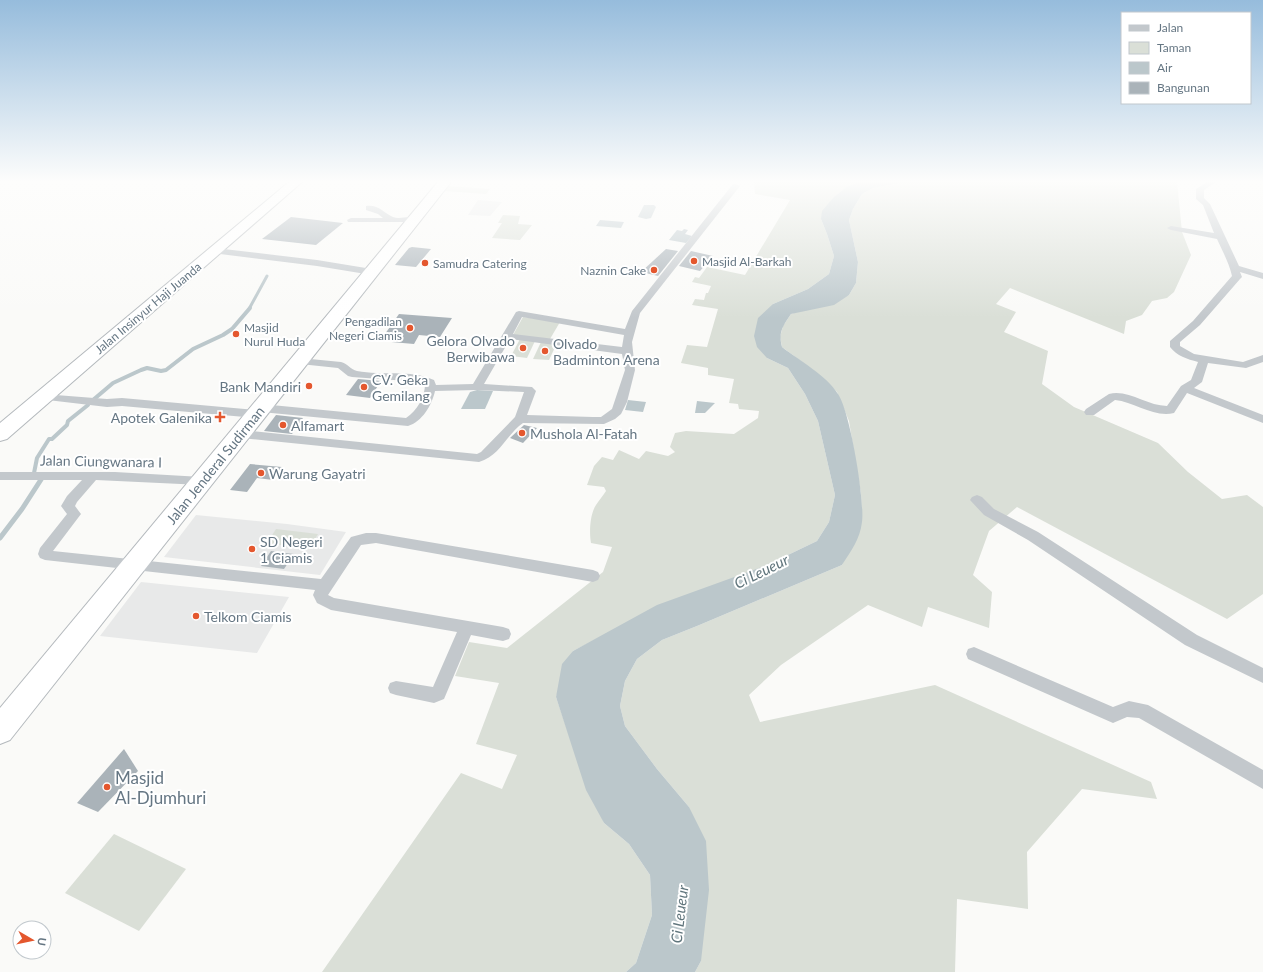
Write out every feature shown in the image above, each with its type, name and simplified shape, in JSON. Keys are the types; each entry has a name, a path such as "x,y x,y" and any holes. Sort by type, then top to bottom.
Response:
{"highway":[{"name":"Jalan Insinyur Haji Juanda","path":"4,427 43,398 243,227"},
{"name":"Jalan Jenderal Sudirman","path":"0,730 408,227"}],"street":[{"path":"241,434 479,458 485,455 512,424 520,419 604,420 617,411 621,402 630,370 627,351 629,333 635,313 703,227"},
{"path":"1216,227 1233,262 1233,267 1237,277 1215,299 1196,324 1176,341 1175,347 1192,357 1245,365 1252,364 1263,358"},
{"path":"1171,228 1220,237"},
{"path":"215,251 317,263 372,272"},
{"path":"1233,267 1263,276"},
{"path":"477,387 519,314 629,333"},
{"path":"507,336 627,351"},
{"path":"1090,412 1114,396 1124,397 1163,410 1170,410 1185,388 1196,382 1204,359"},
{"path":"43,398 408,422 416,416 431,388 430,382 423,379 352,374 341,365 300,361"},
{"path":"431,388 477,387 528,390 530,391 520,419"},
{"path":"1185,388 1263,419"},
{"name":"Jalan Ciungwanara I","path":"0,476 93,476 202,481"},
{"path":"93,476 72,499 68,506 74,514 47,548 45,554 50,556 324,585"},
{"path":"977,500 989,512 1032,536 1191,640 1263,676"},
{"path":"503,634 331,604 322,599 320,595 324,585 356,541 366,538 376,538 593,576"},
{"path":"396,688 434,695 438,694 467,627"},
{"path":"974,654 1113,715 1125,709 1131,708 1142,711 1263,780"}],"shaded area":[{"name":"SD Negeri 1 Ciamis","path":"196,515 287,524 346,532 320,575 164,557"},
{"name":"Telkom Ciamis","path":"141,582 289,597 257,653 100,636"}],"green space":[{"path":"499,227 530,227 520,240 492,238"},
{"path":"774,227 824,227 834,256 829,274 808,289 773,304 767,358 788,368 805,394 818,421 835,495 829,522 817,541 765,566 604,635 573,651 556,697 571,741 604,823 629,844 650,875 652,915 636,963 626,972 322,972 461,773 502,789 517,755 476,744 499,683 455,676 469,642 507,648 603,572 612,547 591,543 590,529 592,513 606,491 604,487 587,485 594,466 602,457 613,460 619,450 639,459 646,451 668,456 675,452 670,447 675,433 686,431 734,434 758,418 759,411 739,409 738,404 729,403 734,379 708,375 708,368 681,363 687,345 707,347 718,309 692,305 695,299 704,300 706,293 708,293 711,286 692,282 695,277 699,278 707,267 745,275"},
{"path":"851,227 1182,227 1191,255 1174,292 1167,298 1152,301 1142,315 1126,321 1124,334 1010,288 996,304 1016,312 1004,332 1048,351 1042,384 1074,407 1158,443 1188,472 1222,499 1247,495 1263,507 1263,594 1227,619 1017,507 989,531 973,575 992,592 989,628 928,607 922,627 868,605 781,665 749,695 760,722 935,685 1151,782 1157,799 1082,789 1027,852 1028,909 957,899 955,972 695,972 701,961 689,807 657,769 625,726 620,706 625,681 637,659 662,640 842,565 862,521 861,494 849,421 837,392 818,374 782,347 780,337 783,326 791,314 849,295 856,283 858,262"},
{"path":"523,317 560,322 550,339 513,335"},
{"name":"Gelora Olvado Berwibawa","path":"520,339 535,341 527,358 511,356"},
{"name":"Olvado Badminton Arena","path":"541,342 557,343 549,360 533,359"},
{"path":"276,529 318,534 309,549 267,543"},
{"path":"114,834 186,869 139,931 65,893"}],"water":[{"name":"Ci Leueur","path":"824,227 851,227 858,262 856,283 849,295 834,305 791,314 781,333 781,342 782,347 827,381 833,387 843,403 852,436 859,476 862,511 861,528 855,545 842,565 662,640 637,659 625,681 620,706 625,726 657,769 689,807 706,841 709,890 701,961 695,972 626,972 636,963 652,915 650,875 629,844 604,823 586,790 556,697 562,664 573,651 657,605 765,566 817,541 829,522 835,495 818,421 805,394 788,368 767,358 757,347 754,336 758,318 773,304 808,289 829,274 834,256"},
{"path":"684,229 688,230 685,234 692,236 686,243 669,240 677,230 682,231"},
{"path":"477,390 493,391 485,409 461,409 470,392"},
{"path":"628,400 646,402 643,412 625,410"},
{"path":"697,401 715,403 705,413 695,413"}],"building":[{"path":"277,227 338,227 316,245 262,239"},
{"path":"409,248 431,249 416,267 395,265"},
{"path":"666,249 678,251 658,276 641,272"},
{"name":"Masjid Al-Barkah","path":"691,251 713,256 700,271 679,266"},
{"name":"Pengadilan Negeri Ciamis","path":"399,314 452,318 440,337 419,335 414,344 380,341"},
{"name":"CV. Geka Gemilang","path":"358,379 381,381 370,398 346,395"},
{"name":"Alfamart","path":"276,415 303,418 292,434 264,431"},
{"name":"Mushola Al-Fatah","path":"524,425 537,428 523,443 510,438"},
{"name":"Warung Gayatri","path":"250,464 282,467 273,480 257,478 247,492 230,490"},
{"path":"271,551 294,554 284,569 261,566"},
{"name":"Masjid Al-Djumhuri","path":"124,749 138,771 98,812 77,803"}],"waterway":[{"path":"249,309 267,276"},
{"path":"93,400 113,383 141,370 147,368 161,371 166,370 193,349 223,335 232,329 250,308"},
{"path":"34,473 37,458 49,439 52,439 67,425 68,421 88,405"},
{"path":"0,538 22,509 42,478"}],"place":[{"name":"Masjid Al-Barkah","path":"694,261"},
{"name":"Samudra Catering","path":"425,263"},
{"name":"Naznin Cake","path":"654,270"},
{"name":"Pengadilan Negeri Ciamis","path":"410,328"},
{"name":"Masjid Nurul Huda","path":"236,334"},
{"name":"Gelora Olvado Berwibawa","path":"523,348"},
{"name":"Olvado Badminton Arena","path":"545,351"},
{"name":"Bank Mandiri","path":"309,386"},
{"name":"CV. Geka Gemilang","path":"364,387"},
{"name":"Apotek Galenika","path":"220,417"},
{"name":"Alfamart","path":"283,425"},
{"name":"Mushola Al-Fatah","path":"522,433"},
{"name":"Warung Gayatri","path":"261,473"},
{"name":"SD Negeri 1 Ciamis","path":"252,549"},
{"name":"Telkom Ciamis","path":"196,616"},
{"name":"Masjid Al-Djumhuri","path":"107,787"}]}
